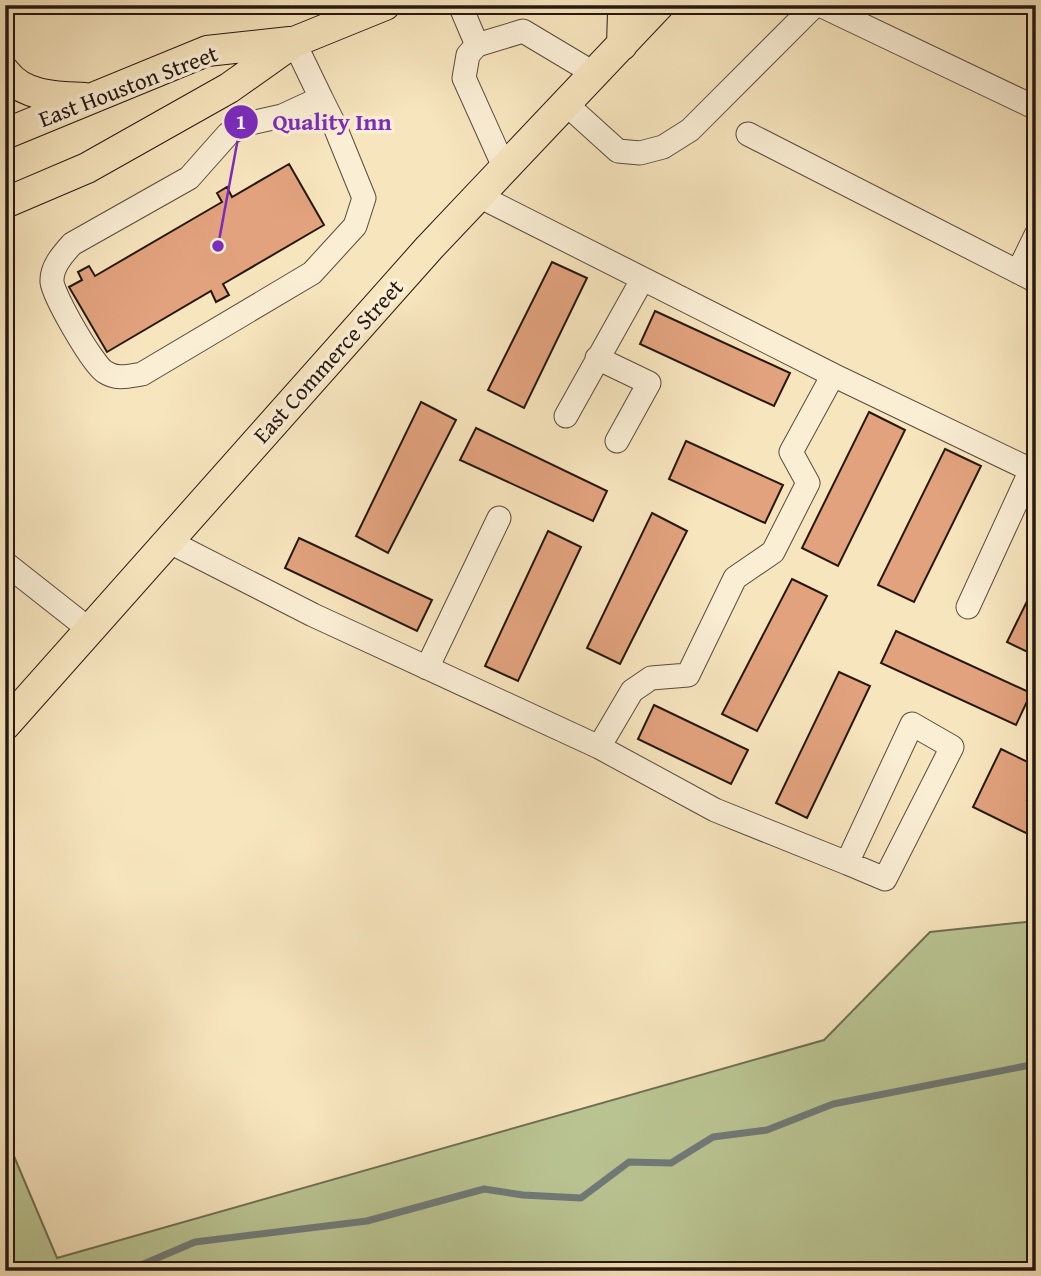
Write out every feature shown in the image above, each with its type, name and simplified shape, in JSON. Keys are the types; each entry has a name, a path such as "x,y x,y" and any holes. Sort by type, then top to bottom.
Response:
{"main road":[{"name":"East Houston Street","path":"5,203 87,168 229,88 294,42 385,5"},
{"path":"621,5 622,45"},
{"name":"East Commerce Street","path":"5,725 429,248 659,5"},
{"name":"East Houston Street","path":"5,134 207,51 294,42"},
{"path":"5,72 10,78 41,94 51,97 89,98"}],"lane":[{"path":"460,5 477,45"},
{"path":"566,104 618,151 640,153 663,147 690,130 818,5 1036,108"},
{"path":"505,169 464,78 468,55 477,45 523,31 595,74"},
{"path":"294,42 321,98 364,198 355,226 312,272 142,374 118,378 103,372 68,321 52,282 58,261 72,244 189,178 228,134 246,124 282,116 321,98"},
{"path":"748,134 1027,276 1036,234"},
{"path":"479,196 833,375 1031,470 968,607"},
{"path":"566,416 642,280"},
{"path":"597,358 649,383 617,441"},
{"path":"598,747 632,691 651,678 688,675 735,578 773,552 808,483 791,452 833,375"},
{"path":"426,668 499,518"},
{"path":"168,541 313,615 598,747 715,810 884,879 951,747 912,724 847,863"},
{"path":"5,563 90,630"}],"green space":[{"path":"1036,921 1036,1271 5,1271 5,1135 57,1258 824,1040 930,932"}],"building":[{"path":"289,164 324,225 223,284 229,295 216,302 211,291 107,352 69,287 82,280 78,272 89,266 95,276 222,202 217,193 227,187 232,197"},
{"path":"552,262 587,278 524,408 488,390"},
{"path":"655,311 790,373 774,406 640,344"},
{"path":"421,402 456,420 388,553 356,536"},
{"path":"869,412 905,430 838,566 802,548"},
{"path":"476,428 607,491 593,521 460,460"},
{"path":"686,441 783,485 765,523 669,479"},
{"path":"945,449 981,466 914,602 878,585"},
{"path":"652,513 687,531 620,664 587,648"},
{"path":"548,531 581,547 518,681 485,666"},
{"path":"299,538 432,600 417,631 285,568"},
{"path":"792,579 827,596 757,731 722,714"},
{"path":"1036,583 1036,656 1007,642"},
{"path":"896,631 1031,693 1016,725 881,663"},
{"path":"839,672 870,686 807,818 776,803"},
{"path":"654,705 748,750 731,784 638,739"},
{"path":"1001,749 1036,766 1036,782 1027,800 1036,804 1036,822 1030,835 973,807"}],"waterway":[{"path":"127,1271 195,1242 367,1221 484,1189 523,1195 581,1198 629,1162 671,1163 713,1137 767,1130 833,1104 1036,1064"}],"place":[{"name":"Quality Inn","path":"218,246"}]}
